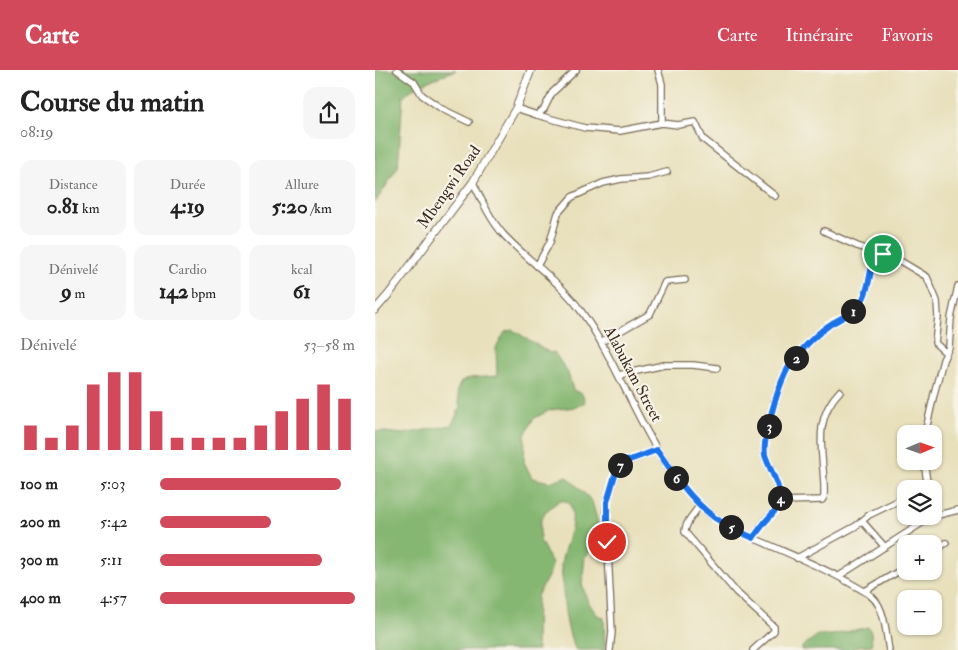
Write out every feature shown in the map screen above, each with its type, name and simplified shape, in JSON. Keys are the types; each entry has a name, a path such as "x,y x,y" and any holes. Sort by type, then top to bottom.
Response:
{"main road":[{"name":"Mbengwi Road","path":"375,310 473,182 517,108 531,70"}],"street":[{"path":"397,70 414,82 421,95 469,122"},
{"path":"537,115 544,109 552,93 577,70"},
{"path":"658,70 662,84 662,123"},
{"path":"517,108 585,128 620,131 662,123 678,125 695,122 703,139 775,196"},
{"path":"537,266 550,242 557,213 572,197 603,183 621,179 648,177 667,172"},
{"name":"Alabukam Street","path":"473,182 485,208 502,233 553,279 581,311 601,342 657,450 673,474 700,505 724,524 839,576 873,597 879,606 884,621 889,650"},
{"path":"824,232 857,246 875,250 927,276 937,301 938,317 935,343 947,353"},
{"path":"753,538 780,505 777,484 765,450 771,416 785,372 808,343 828,326 861,304 866,292 875,250"},
{"path":"601,342 650,314 665,282 685,280"},
{"path":"927,425 951,336 951,318 958,286"},
{"path":"619,375 664,365 693,365 717,368"},
{"path":"780,502 821,500 824,497 820,450 822,430 832,400 840,391"},
{"path":"610,650 612,632 607,542 607,502 619,466 624,462 657,450"},
{"path":"797,558 856,526 869,515 897,501"},
{"path":"700,505 684,529 685,532 736,592 774,627 774,631 753,650"},
{"path":"942,514 958,510"},
{"path":"862,521 884,546"},
{"path":"839,576 918,525"},
{"path":"942,546 946,544"},
{"path":"865,591 897,571"}],"green space":[{"path":"375,70 456,70 417,86 403,96 398,167 375,203"},
{"path":"513,330 550,353 554,352 568,373 573,390 582,394 585,402 576,407 550,410 533,419 525,435 524,462 532,478 550,482 567,476 592,501 601,535 585,557 582,584 587,600 596,614 604,618 605,650 576,650 569,630 561,567 571,526 572,510 569,502 560,500 545,512 540,522 540,540 552,564 550,573 537,596 536,642 538,650 375,650 375,431 403,434 452,425 460,408 457,390 461,382 470,378 497,376 496,348 505,332"},
{"path":"868,627 871,632 872,645 859,646 853,650 801,650 803,646 818,635 833,635"}],"route":[{"path":"607,542 607,502 617,468 624,462 657,450 686,491 707,512 724,524 753,538 780,505 777,484 765,455 765,444 771,416 785,372 808,343 828,326 861,304 866,292 875,250 883,254"}]}
